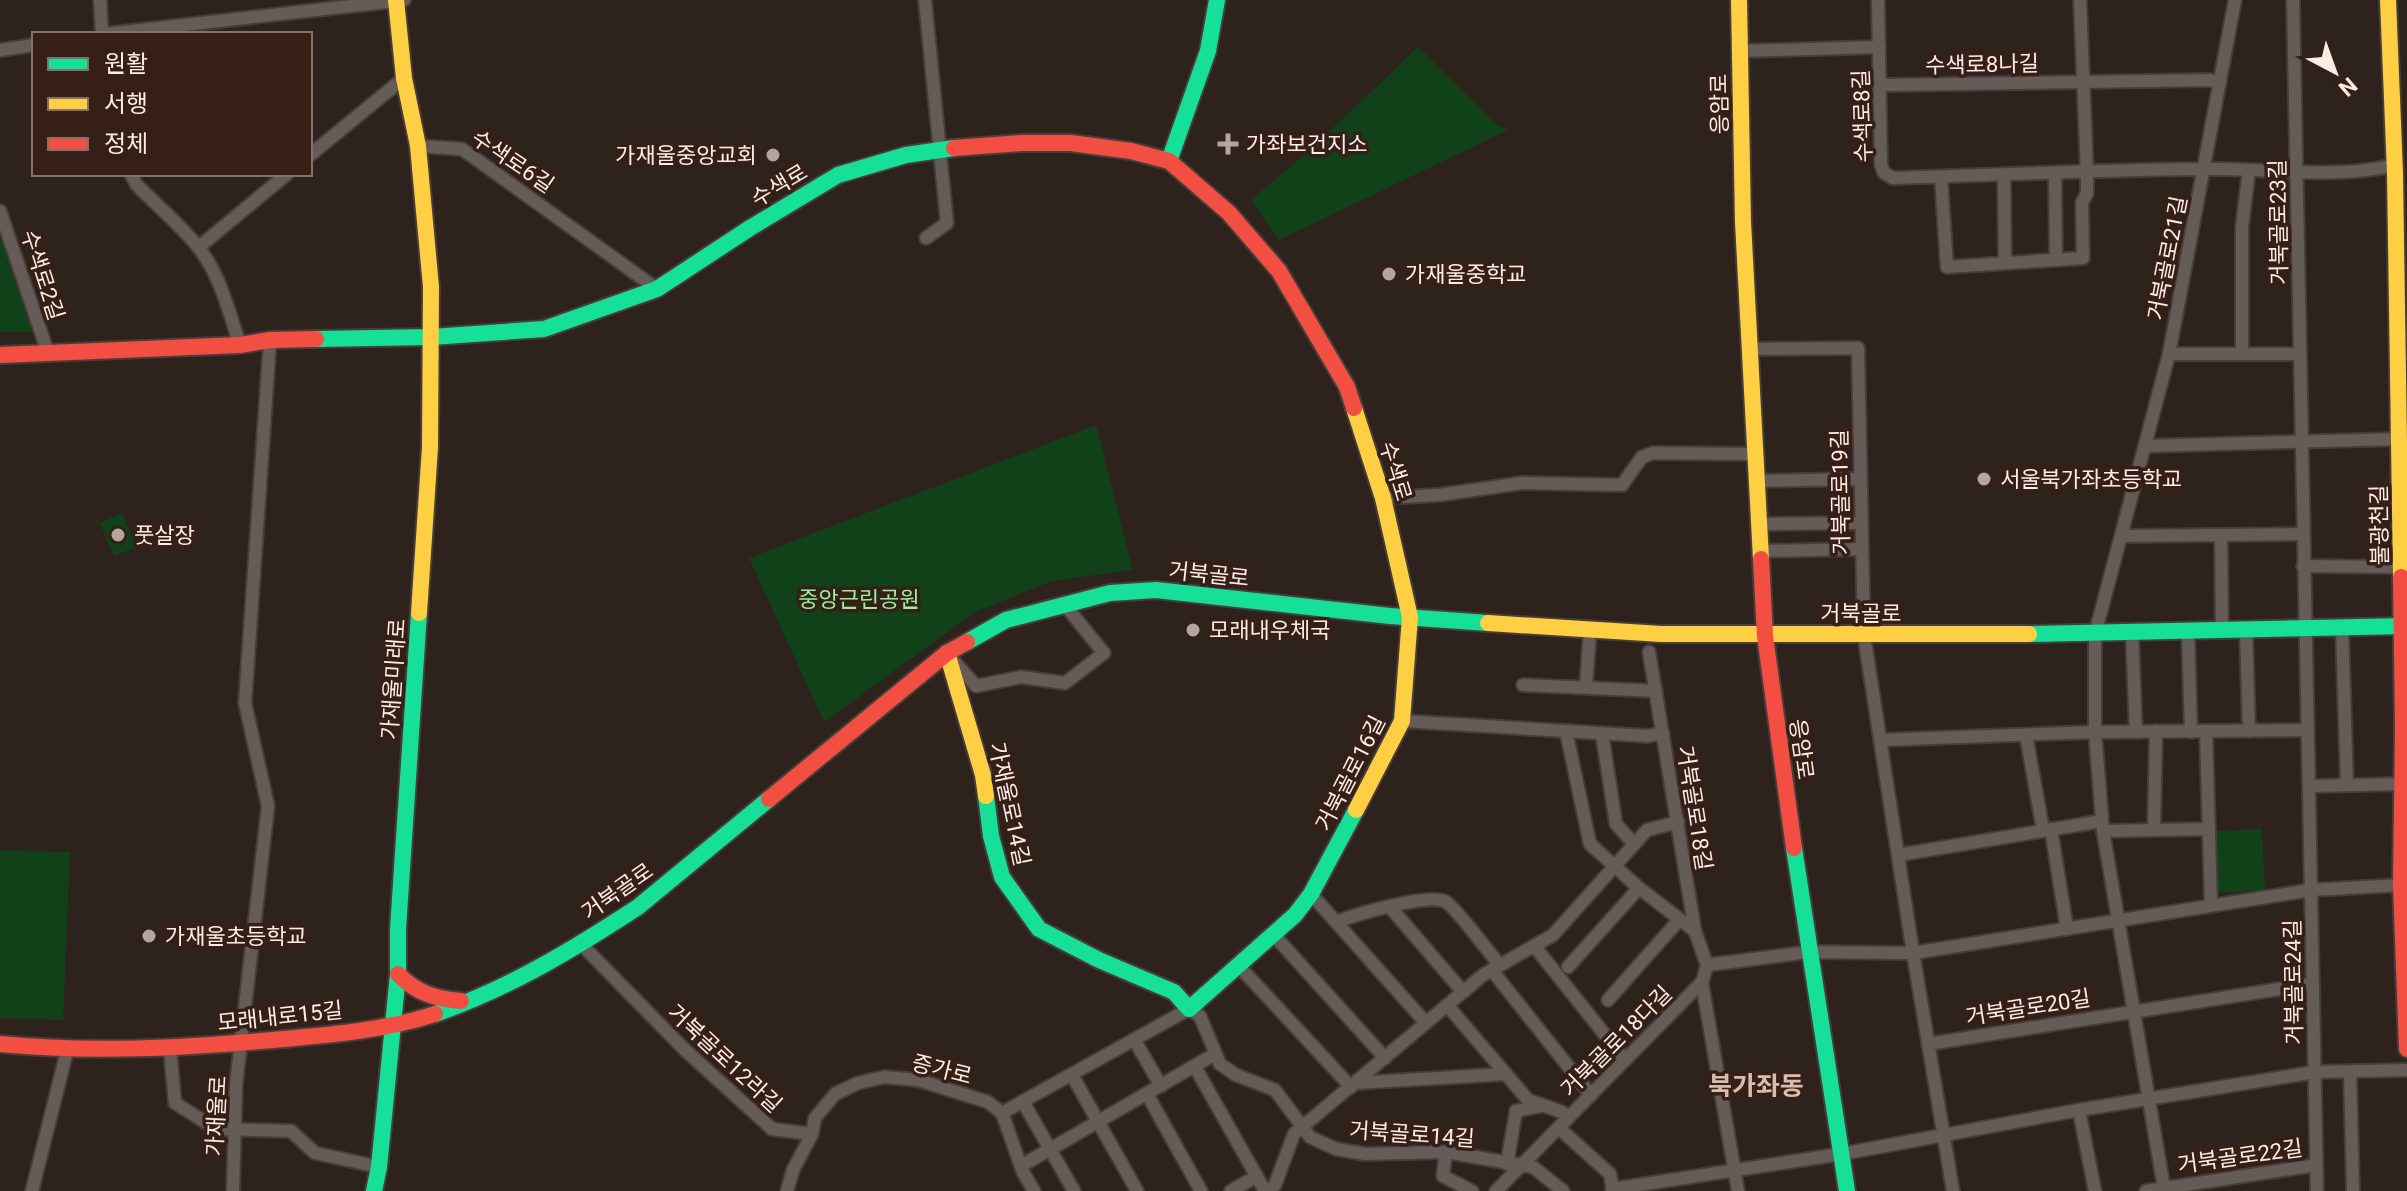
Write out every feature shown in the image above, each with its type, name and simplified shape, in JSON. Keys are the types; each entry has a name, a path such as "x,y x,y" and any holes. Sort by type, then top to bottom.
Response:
{"street":[{"path":"100,0 103,32"},
{"path":"925,0 947,223 926,238"},
{"path":"1169,161 1208,51 1217,0"},
{"name":"응암로","path":"1739,0 1748,349 1765,636 1808,952 1847,1191"},
{"name":"수색로8길","path":"1878,0 1881,165 1884,173 1893,178 2204,170"},
{"path":"1941,177 1947,267 2083,258 2082,203 2087,193 2087,173 2080,0"},
{"name":"거북골로21길","path":"2095,634 2169,354 2235,0"},
{"name":"거북골로23길","path":"2293,0 2303,566 2307,629"},
{"name":"불광천길","path":"2388,0 2404,626 2401,885 2407,1049"},
{"path":"121,32 399,1 404,78 418,146"},
{"path":"0,50 32,45"},
{"name":"응암로","path":"1740,51 1879,47"},
{"path":"312,153 404,78"},
{"name":"수색로8나길","path":"1880,82 1886,85 2220,82"},
{"name":"수색로","path":"431,337 544,329 657,289 838,175 906,155 939,149 1021,143 1071,143 1131,151 1169,161 1229,213 1279,271 1347,387 1383,498 1410,617"},
{"name":"수색로6길","path":"418,146 462,149 657,289"},
{"name":"가재울미래로","path":"394,1023 430,447 431,287 418,146"},
{"name":"거북골로21길","path":"2204,170 2297,172 2379,169 2394,165"},
{"path":"2242,354 2242,227 2249,170"},
{"path":"2055,174 2056,260"},
{"path":"2004,175 2005,263"},
{"path":"132,176 136,184 199,247 227,305 240,345"},
{"path":"199,247 285,176"},
{"name":"수색로2길","path":"0,211 5,237 48,353"},
{"path":"0,355 240,345 270,340 431,337"},
{"name":"가재울로","path":"233,1191 236,1085 268,806 245,703 270,340"},
{"name":"거북골로19길","path":"1748,349 1858,348 1864,635"},
{"name":"거북골로21길","path":"2169,354 2300,354"},
{"path":"2145,446 2399,439"},
{"path":"1383,498 1439,495 1522,483 1622,485 1642,457 1653,453 1754,454"},
{"path":"1755,481 1860,479"},
{"path":"1758,524 1861,523"},
{"path":"2122,536 2303,534"},
{"path":"2221,535 2222,631"},
{"path":"1760,551 1862,549"},
{"path":"2303,566 2402,567"},
{"name":"거북골로","path":"394,1023 437,1014 466,1002 580,943 638,907 947,653 1006,620 1110,593 1156,590 1410,617 1590,630 1765,636 2095,634 2404,626"},
{"path":"947,653 976,686 1021,677 1065,683 1104,653 1064,604"},
{"name":"거북골로16길","path":"1189,1009 1295,915 1311,894 1402,721 1410,617"},
{"path":"2342,628 2347,785"},
{"name":"거북골로24길","path":"2307,629 2317,1191"},
{"path":"1586,687 1590,630"},
{"path":"2246,630 2249,731"},
{"path":"2188,631 2191,732"},
{"path":"2132,633 2136,732"},
{"name":"거북골로22길","path":"2095,634 2095,732 2102,826 2164,1188 2316,1165"},
{"path":"1864,635 1953,1191"},
{"name":"거북골로18길","path":"1649,652 1695,931 1707,965"},
{"name":"가재울로14길","path":"947,653 983,775 991,836 1002,877 1039,929 1099,960 1174,992 1189,1009"},
{"path":"1523,685 1656,691"},
{"path":"1402,721 1602,734 1648,736 1663,733"},
{"path":"1880,740 2095,732 2308,730"},
{"path":"1566,731 1590,844 1639,888 1695,931"},
{"path":"2154,829 2156,731"},
{"path":"2206,731 2211,904"},
{"path":"1602,734 1616,824 1634,844"},
{"path":"2026,735 2067,929"},
{"path":"2309,786 2402,784"},
{"path":"1195,1067 1267,1191 1275,1185 1294,1134 1463,992 1495,968 1553,935 1647,830 1678,822"},
{"path":"1898,855 2047,830 2102,826 2209,829"},
{"name":"거북골로24길","path":"2311,890 2401,885"},
{"path":"1568,967 1639,888"},
{"path":"1738,1191 1702,982 1707,965 1808,952 1913,953 2311,890"},
{"path":"1311,894 1426,1023"},
{"path":"1336,922 1367,911 1433,899 1446,902 1496,960 1494,973 1591,1095"},
{"path":"1390,907 1463,992"},
{"path":"1608,1000 1679,920"},
{"path":"1273,934 1385,1058"},
{"name":"거북골로12라길","path":"580,943 684,1049 772,1129 812,1134"},
{"path":"1535,947 1625,1060"},
{"path":"1238,965 1353,1085"},
{"path":"398,974 409,986 424,995 466,1002"},
{"name":"거북골로18다길","path":"1496,1191 1702,982"},
{"path":"2134,1010 2305,985 2313,987"},
{"path":"1447,1005 1528,1100 1568,1117"},
{"path":"1034,1191 1021,1166 1002,1113 1189,1009"},
{"name":"거북골로14길","path":"1189,1009 1200,1016 1220,1064 1236,1075 1275,1090 1310,1137 1336,1149 1365,1154 1446,1152 1533,1167 1563,1191"},
{"name":"거북골로20길","path":"1928,1044 2134,1010"},
{"path":"374,1191 394,1023"},
{"name":"모래내로15길","path":"0,1044 67,1051 170,1049 337,1034 394,1023"},
{"path":"1135,1041 1161,1086"},
{"path":"170,1049 175,1103 216,1129 291,1131 315,1153 379,1167"},
{"path":"32,1191 67,1051"},
{"path":"1021,1166 1215,1054"},
{"name":"거북골로24길","path":"2315,1072 2407,1070"},
{"path":"1612,1190 1841,1154 2079,1110 2315,1072"},
{"path":"2350,1072 2353,1191"},
{"path":"1353,1085 1506,1074"},
{"path":"1072,1075 1137,1191"},
{"name":"증가로","path":"812,1134 815,1118 835,1094 858,1083 884,1077 918,1080 988,1102 1002,1113"},
{"path":"1147,1094 1201,1191"},
{"path":"1023,1102 1074,1191"},
{"path":"1507,1164 1516,1111 1544,1106"},
{"path":"2079,1110 2095,1191"},
{"name":"거북골로18다길","path":"1559,1128 1610,1174 1612,1190"},
{"path":"787,1191 793,1170 812,1134"},
{"path":"1446,1152 1443,1176 1472,1191"},
{"path":"1231,1191 1257,1176"},
{"path":"2146,1191 2164,1188"}],"green space":[{"path":"1418,47 1496,124 1508,130 1279,240 1251,200 1309,151"},
{"path":"0,240 12,240 43,332 0,332"},
{"name":"중앙근린공원","path":"1096,425 1133,570 1052,581 975,612 824,722 749,558"},
{"name":"풋살장","path":"122,513 136,547 114,556 100,523"},
{"path":"2262,829 2265,890 2218,893 2215,831"},
{"path":"0,850 70,852 63,1020 0,1018"}],"traffic: fast":[{"path":"1169,161 1208,51 1217,0"},
{"path":"316,339 431,337 544,329 657,289 838,175 906,155 954,148"},
{"path":"967,642 1006,620 1110,593 1156,590 1390,616 1488,623"},
{"path":"374,1191 398,974 398,929 419,613"},
{"path":"2029,634 2407,626"},
{"path":"986,796 991,836 1002,877 1039,929 1099,960 1174,992 1189,1009 1295,915 1311,894 1356,810"},
{"path":"435,1014 489,993 614,923 638,907 769,799"},
{"path":"1794,848 1847,1191"}],"traffic: slow":[{"path":"396,0 404,78 418,146 431,287 430,447 419,613"},
{"path":"1739,0 1743,222 1761,559"},
{"path":"2388,0 2395,173 2401,577"},
{"path":"1354,408 1383,498 1410,617 1402,721 1356,810"},
{"path":"1488,623 1661,634 2029,634"},
{"path":"947,653 983,775 986,796"}],"traffic: jam":[{"path":"954,148 1071,143 1131,151 1169,161 1229,213 1279,271 1347,387 1354,408"},
{"path":"0,355 316,339"},
{"path":"1761,559 1765,636 1794,848"},
{"path":"2401,577 2401,885 2407,1049"},
{"path":"769,799 947,653 967,642"},
{"path":"398,974 427,994 461,1001"},
{"path":"0,1044 103,1049 205,1045 355,1032 435,1014"}],"place":[{"name":"가좌보건지소","path":"1228,144"},
{"name":"가재울중앙교회","path":"773,155"},
{"name":"가재울중학교","path":"1389,274"},
{"name":"서울북가좌초등학교","path":"1984,479"},
{"name":"풋살장","path":"118,535"},
{"name":"모래내우체국","path":"1193,630"},
{"name":"가재울초등학교","path":"149,936"}],"district":[{"name":"북가좌동","path":"1756,1086"}]}
